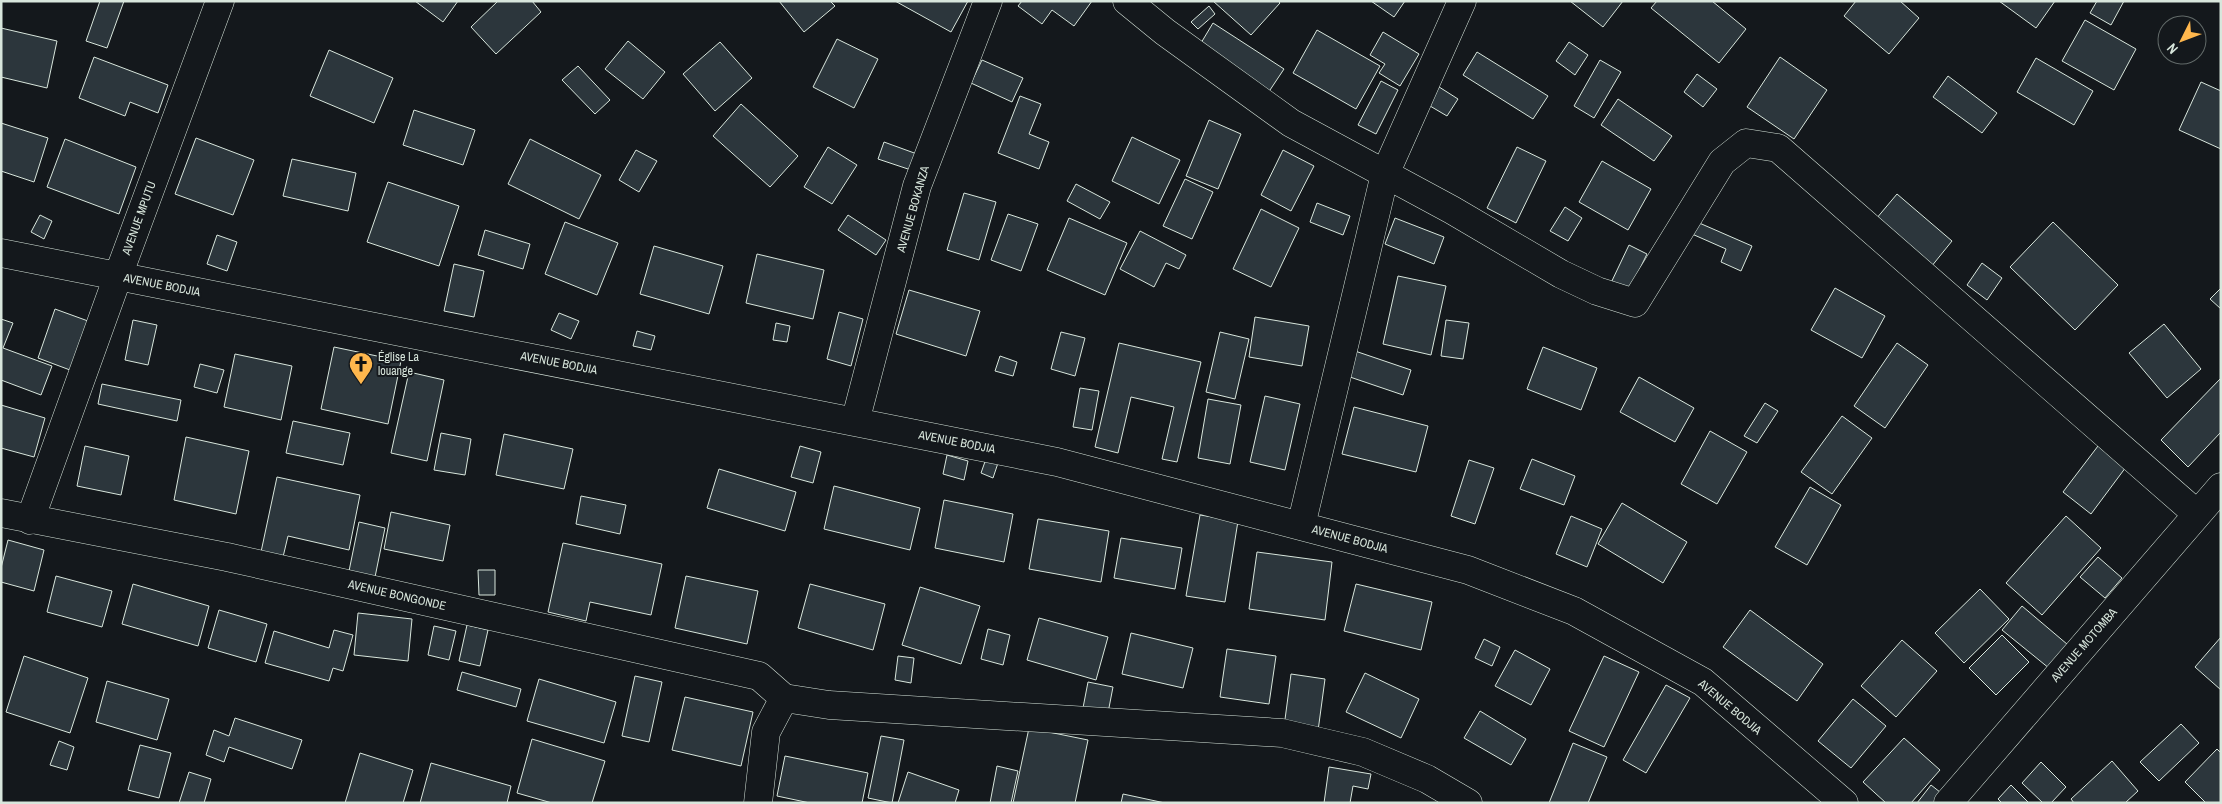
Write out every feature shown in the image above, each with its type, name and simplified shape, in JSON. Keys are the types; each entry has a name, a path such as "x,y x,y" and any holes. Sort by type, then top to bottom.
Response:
{"street":[{"name":"AVENUE MPUTU","path":"30,520 220,1"},
{"name":"AVENUE BOKANZA","path":"855,422 917,186 988,1"},
{"path":"1127,1 1165,32 1291,123 1561,274 1598,291 1635,303 1722,162 1746,143 1778,148 2197,514"},
{"path":"1301,526 1385,174 1462,1"},
{"name":"AVENUE BODJIA","path":"1,253 1057,462 1468,570 1574,610 1703,682 1844,803"},
{"name":"AVENUE MOTOMBA","path":"1948,803 2221,488"},
{"name":"AVENUE BONGONDE","path":"1,513 227,557 759,676 784,698"},
{"path":"758,803 766,732 784,698 829,705 1282,733 1363,752 1427,779 1468,803"}],"building":[{"path":"100,1 124,1 107,48 86,41"},
{"path":"415,1 458,1 443,22"},
{"path":"498,1 532,1 541,12 496,54 471,27"},
{"path":"779,1 830,1 835,6 804,32"},
{"path":"895,1 968,1 951,32"},
{"path":"1022,1 1092,1 1074,26 1052,10 1042,24 1018,6"},
{"path":"1213,1 1278,1 1280,3 1251,35"},
{"path":"1371,1 1405,1 1394,17"},
{"path":"1570,1 1623,1 1603,27"},
{"path":"1657,1 1712,1 1746,29 1719,63 1651,8"},
{"path":"1856,1 1900,1 1919,18 1889,54 1844,16"},
{"path":"1999,1 2055,1 2036,28"},
{"path":"2097,1 2124,1 2111,25 2090,13"},
{"path":"1209,6 1215,14 1198,29 1191,22"},
{"path":"2085,20 2136,49 2114,90 2062,61"},
{"path":"1213,23 1284,69 1268,93 1198,48"},
{"path":"1,28 57,41 47,88 1,77"},
{"path":"1317,30 1380,66 1356,109 1293,73"},
{"path":"1383,32 1419,54 1400,86 1379,73 1385,64 1370,55"},
{"path":"837,39 878,59 854,108 813,87"},
{"path":"628,41 665,72 643,99 605,69"},
{"path":"720,42 752,78 715,111 683,74"},
{"path":"1569,42 1588,55 1575,75 1556,61"},
{"path":"329,50 393,78 374,123 310,96"},
{"path":"1477,52 1548,96 1533,119 1463,75"},
{"path":"94,57 168,85 158,113 130,102 125,116 79,98"},
{"path":"1780,57 1827,90 1794,139 1747,107"},
{"path":"2036,58 2093,91 2074,125 2017,92"},
{"path":"982,60 1023,78 1012,102 971,83"},
{"path":"1600,60 1621,72 1594,118 1574,106"},
{"path":"578,66 610,100 595,114 562,80"},
{"path":"1697,74 1717,89 1703,107 1684,92"},
{"path":"1948,76 1997,113 1982,133 1933,97"},
{"path":"1381,81 1398,90 1376,134 1358,125"},
{"path":"2201,82 2221,91 2221,149 2179,130"},
{"path":"1436,85 1458,99 1447,116 1425,103"},
{"path":"1020,96 1041,104 1029,134 1049,142 1039,169 998,153"},
{"path":"1618,99 1672,136 1654,161 1601,125"},
{"path":"741,104 798,156 770,187 713,136"},
{"path":"414,110 475,130 463,165 403,145"},
{"path":"1209,120 1241,134 1218,189 1186,176"},
{"path":"1,123 48,138 34,182 1,171"},
{"path":"1132,137 1180,160 1159,204 1112,181"},
{"path":"196,138 254,160 233,215 175,194"},
{"path":"65,139 136,167 119,214 47,187"},
{"path":"530,139 601,175 579,219 508,184"},
{"path":"884,142 917,154 911,170 878,159"},
{"path":"828,147 857,165 832,204 804,187"},
{"path":"1517,147 1546,161 1516,223 1487,208"},
{"path":"636,150 657,161 639,192 619,180"},
{"path":"1283,150 1314,166 1291,211 1261,195"},
{"path":"292,159 356,173 348,211 283,196"},
{"path":"1602,161 1651,189 1628,230 1579,202"},
{"path":"1185,179 1213,192 1192,239 1163,226"},
{"path":"388,182 459,206 439,266 367,242"},
{"path":"1076,184 1110,202 1100,219 1067,201"},
{"path":"964,193 996,202 979,260 947,250"},
{"path":"1897,194 1952,241 1931,267 1876,219"},
{"path":"1317,203 1350,216 1343,235 1310,222"},
{"path":"1565,207 1582,218 1568,241 1550,231"},
{"path":"1261,209 1299,228 1271,287 1233,269"},
{"path":"1008,214 1038,224 1021,271 991,260"},
{"path":"40,215 52,221 44,239 31,232"},
{"path":"848,215 886,240 876,255 838,230"},
{"path":"1069,218 1127,243 1105,295 1047,270"},
{"path":"1395,218 1444,237 1434,264 1385,244"},
{"path":"565,222 618,243 597,295 545,274"},
{"path":"1697,222 1752,246 1741,271 1721,262 1726,249 1692,234"},
{"path":"2053,222 2118,285 2075,330 2010,267"},
{"path":"485,230 530,244 523,269 478,255"},
{"path":"1140,231 1186,255 1179,269 1166,263 1154,287 1120,269"},
{"path":"217,235 237,242 227,271 207,264"},
{"path":"1629,245 1647,254 1628,293 1610,285"},
{"path":"654,246 723,266 709,314 640,294"},
{"path":"757,254 824,270 813,319 746,303"},
{"path":"1982,263 2002,278 1987,300 1967,285"},
{"path":"454,264 484,271 474,317 444,311"},
{"path":"1398,276 1446,286 1431,355 1383,344"},
{"path":"1835,288 1885,316 1862,358 1811,330"},
{"path":"2221,288 2221,309 2210,299"},
{"path":"909,290 980,311 966,356 896,334"},
{"path":"55,309 88,321 70,370 38,358"},
{"path":"839,312 863,319 851,366 827,359"},
{"path":"559,313 579,321 571,339 551,330"},
{"path":"1255,317 1309,326 1302,366 1249,357"},
{"path":"1,319 13,323 3,348 52,366 41,395 1,380"},
{"path":"133,320 157,325 148,365 125,360"},
{"path":"1446,320 1469,323 1463,359 1441,356"},
{"path":"776,323 790,326 787,342 773,340"},
{"path":"2164,324 2201,369 2167,398 2129,353"},
{"path":"637,331 655,336 651,350 633,346"},
{"path":"1061,332 1085,338 1075,376 1051,369"},
{"path":"1220,332 1249,339 1235,399 1206,392"},
{"path":"1119,343 1201,362 1177,462 1162,459 1174,407 1131,397 1118,453 1095,447"},
{"path":"1897,343 1928,365 1885,428 1854,406"},
{"name":"Église La louange","path":"334,347 401,361 388,424 321,409"},
{"path":"1543,347 1597,368 1581,410 1527,389"},
{"path":"1355,351 1411,370 1403,395 1347,376"},
{"path":"235,354 292,366 281,420 224,407"},
{"path":"1000,356 1017,362 1013,376 995,371"},
{"path":"200,364 224,370 217,393 194,387"},
{"path":"409,372 444,380 427,461 391,453"},
{"path":"1639,377 1694,408 1675,442 1620,412"},
{"path":"2221,378 2221,432 2188,467 2161,440"},
{"path":"102,384 181,400 177,421 98,404"},
{"path":"1080,388 1099,391 1092,430 1073,427"},
{"path":"1265,396 1300,404 1285,470 1250,462"},
{"path":"1208,399 1241,405 1230,464 1198,458"},
{"path":"1765,403 1778,411 1757,443 1744,436"},
{"path":"1,405 45,418 34,457 1,448"},
{"path":"1354,407 1428,426 1416,472 1342,454"},
{"path":"1842,416 1872,438 1832,494 1801,472"},
{"path":"293,421 350,433 343,465 286,453"},
{"path":"1710,431 1747,452 1717,504 1681,484"},
{"path":"441,433 471,439 465,475 434,470"},
{"path":"504,434 573,449 564,489 496,475"},
{"path":"186,437 249,451 236,514 174,500"},
{"path":"85,446 129,456 121,495 77,486"},
{"path":"800,446 821,452 813,483 791,477"},
{"path":"2098,446 2126,467 2091,514 2063,492"},
{"path":"947,455 968,461 964,480 943,474"},
{"path":"987,456 999,460 993,478 981,473"},
{"path":"1532,459 1575,476 1564,505 1520,489"},
{"path":"1469,460 1494,468 1475,524 1451,516"},
{"path":"719,469 796,492 785,531 707,508"},
{"path":"277,477 360,495 349,550 288,536 283,557 261,552"},
{"path":"834,486 920,508 910,550 824,529"},
{"path":"1810,487 1841,505 1807,565 1775,547"},
{"path":"581,496 626,505 620,534 576,524"},
{"path":"944,500 1013,514 1004,562 935,548"},
{"path":"1622,503 1687,542 1663,583 1598,544"},
{"path":"391,512 450,525 443,561 384,549"},
{"path":"1200,515 1238,521 1225,602 1186,596"},
{"path":"1571,516 1602,529 1587,567 1556,554"},
{"path":"2066,516 2101,548 2042,615 2006,583"},
{"path":"1038,519 1109,531 1101,582 1029,569"},
{"path":"359,522 385,528 374,582 348,576"},
{"path":"1121,538 1182,548 1175,589 1114,578"},
{"path":"8,540 44,550 34,591 1,582 1,568"},
{"path":"563,543 662,564 651,615 590,602 586,621 548,612"},
{"path":"1257,552 1332,562 1325,620 1249,609"},
{"path":"2098,557 2122,578 2105,598 2080,577"},
{"path":"478,570 495,570 495,595 479,595"},
{"path":"56,576 112,591 102,627 47,612"},
{"path":"686,576 758,591 747,644 675,628"},
{"path":"133,584 209,606 198,646 122,624"},
{"path":"810,584 885,604 873,650 798,628"},
{"path":"1356,584 1432,602 1421,650 1344,631"},
{"path":"920,587 980,606 961,664 902,645"},
{"path":"1980,589 2009,619 1964,663 1935,633"},
{"path":"2022,606 2074,650 2055,673 2002,630"},
{"path":"219,610 267,624 256,662 208,648"},
{"path":"1750,610 1823,664 1797,701 1723,647"},
{"path":"358,613 412,619 408,661 354,655"},
{"path":"1039,618 1108,637 1096,680 1027,660"},
{"path":"467,625 488,630 480,666 459,661"},
{"path":"434,626 456,631 449,660 428,655"},
{"path":"988,629 1010,635 1003,665 981,659"},
{"path":"334,630 353,635 343,671 333,668 329,681 265,663 274,631 329,648"},
{"path":"1131,633 1193,648 1183,688 1122,674"},
{"path":"2002,635 2029,662 1996,695 1969,668"},
{"path":"2221,637 2221,690 2195,667"},
{"path":"1484,639 1500,647 1492,666 1475,658"},
{"path":"1902,640 1937,671 1896,717 1861,686"},
{"path":"1227,649 1276,656 1269,704 1220,697"},
{"path":"1515,650 1550,669 1531,705 1495,686"},
{"path":"24,656 88,678 70,733 6,712"},
{"path":"898,656 914,658 911,683 895,680"},
{"path":"1604,656 1639,672 1604,747 1569,731"},
{"path":"462,672 521,689 516,707 457,690"},
{"path":"1365,673 1419,699 1401,738 1346,712"},
{"path":"1291,674 1325,679 1318,731 1284,727"},
{"path":"635,676 662,682 649,742 622,736"},
{"path":"539,679 616,702 604,743 527,721"},
{"path":"107,681 169,699 157,740 96,722"},
{"path":"1088,682 1113,687 1107,718 1082,713"},
{"path":"1666,685 1690,698 1646,773 1623,760"},
{"path":"685,697 753,712 741,766 672,750"},
{"path":"1853,699 1886,726 1851,768 1818,741"},
{"path":"1480,711 1526,739 1511,765 1464,738"},
{"path":"235,718 302,740 292,769 229,747 224,762 206,755 214,730 229,736"},
{"path":"2181,724 2199,743 2159,781 2140,762"},
{"path":"1029,728 1088,740 1075,803 1013,803"},
{"path":"881,736 904,740 892,803 868,798"},
{"path":"1904,738 1940,770 1911,803 1886,803 1863,782"},
{"path":"532,739 605,761 592,803 552,803 517,793"},
{"path":"59,741 74,747 67,770 50,765"},
{"path":"1573,743 1607,757 1588,803 1549,803"},
{"path":"140,745 171,753 159,798 128,790"},
{"path":"2217,749 2221,753 2221,803 2206,803 2185,782"},
{"path":"360,753 413,770 403,803 345,803"},
{"path":"785,756 868,773 862,803 810,803 777,796"},
{"path":"2112,761 2138,791 2125,803 2074,803 2071,799"},
{"path":"2041,762 2066,787 2051,803 2043,803 2022,783"},
{"path":"431,763 511,786 507,803 420,803"},
{"path":"997,766 1018,771 1011,803 990,803"},
{"path":"1329,767 1371,774 1368,789 1353,786 1350,803 1324,803"},
{"path":"189,772 211,779 204,803 179,803"},
{"path":"908,772 959,790 955,803 898,803"},
{"path":"1931,785 1945,796 1939,803 1917,803"},
{"path":"2011,785 2029,803 2002,803 1998,799"},
{"path":"1123,794 1165,803 1121,803"}],"place":[{"name":"Église La louange","path":"361,385"}]}
